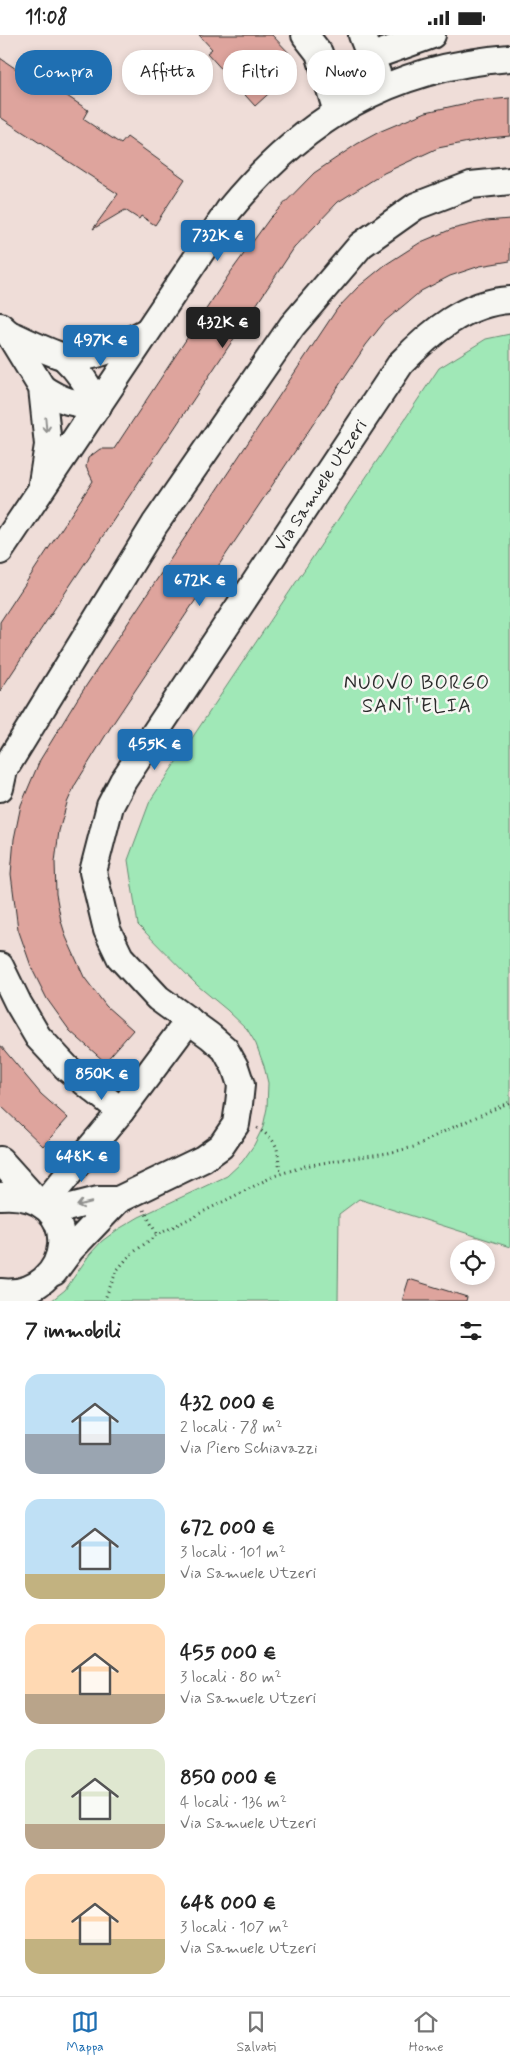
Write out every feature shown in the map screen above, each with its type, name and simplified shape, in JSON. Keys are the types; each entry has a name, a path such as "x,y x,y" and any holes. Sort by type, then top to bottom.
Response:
{"street":[{"path":"305,35 319,53 337,112"},
{"path":"366,46 432,35"},
{"path":"385,87 399,80 473,61 510,58"},
{"path":"0,551 229,210 252,182 312,127 369,95"},
{"path":"0,788 4,770 155,524 292,326 361,245 416,205 471,185 510,181"},
{"name":"Via Samuele Utzeri","path":"0,1292 11,1294 35,1289 54,1273 71,1249 118,1200 203,1159 221,1146 236,1124 241,1085 226,1049 158,998 139,979 120,957 107,930 93,872 110,806 129,773 401,363 424,339 449,321 480,307 510,300"},
{"path":"4,330 64,357 77,369 87,383 98,406"},
{"path":"4,330 42,388 59,399 72,403 98,406"},
{"path":"64,357 83,357 116,347 147,332"},
{"path":"40,491 48,445 42,388"},
{"path":"0,966 18,1003 38,1037 67,1068 121,1111"},
{"path":"43,1206 121,1111 189,1020"},
{"path":"0,1160 43,1206 60,1229 62,1247 54,1273"},
{"path":"0,1196 16,1195 43,1206 98,1200 118,1200"}],"path":[{"path":"104,1301 117,1270 130,1255 157,1235 280,1174 313,1165 414,1147 510,1102"},
{"path":"257,1128 269,1135 277,1144 280,1174"},
{"path":"144,1210 157,1235"}],"green space":[{"path":"510,334 510,1247 495,1242 495,1240 488,1240 359,1199 339,1214 338,1301 51,1301 65,1290 90,1254 102,1241 117,1230 139,1217 227,1176 242,1162 254,1145 263,1127 267,1108 268,1083 256,1044 247,1029 198,986 138,925 128,860 150,801 439,368 486,339"}],"building":[{"path":"199,35 272,35 286,50 223,50 223,71 213,60 212,49"},
{"path":"0,58 15,68 15,95 66,95 88,110 83,119 121,144 127,137 185,179 155,225 141,216 139,219 125,210 93,229 118,194 0,117"},
{"path":"245,95 267,95 255,106"},
{"path":"510,98 510,136 438,148 384,173 338,202 294,248 0,691 0,622 93,481 86,467 88,458 100,449 114,449 230,273 270,218 314,173 357,144 381,131 426,112 476,101"},
{"path":"510,219 510,261 480,266 450,276 421,291 385,321 366,345 112,725 75,785 67,803 59,831 55,862 56,894 61,921 84,977 106,1006 133,1030 105,1062 70,1031 47,999 32,969 18,929 11,874 14,839 21,805 40,760 78,698 337,309 358,287 385,265 421,242 452,229 486,221"},
{"path":"0,1045 41,1094 68,1118 43,1146 0,1105"},
{"path":"409,1279 467,1297 466,1301 402,1301"}],"district":[{"name":"NUOVO BORGO SANT'ELIA","path":"417,694"}]}
